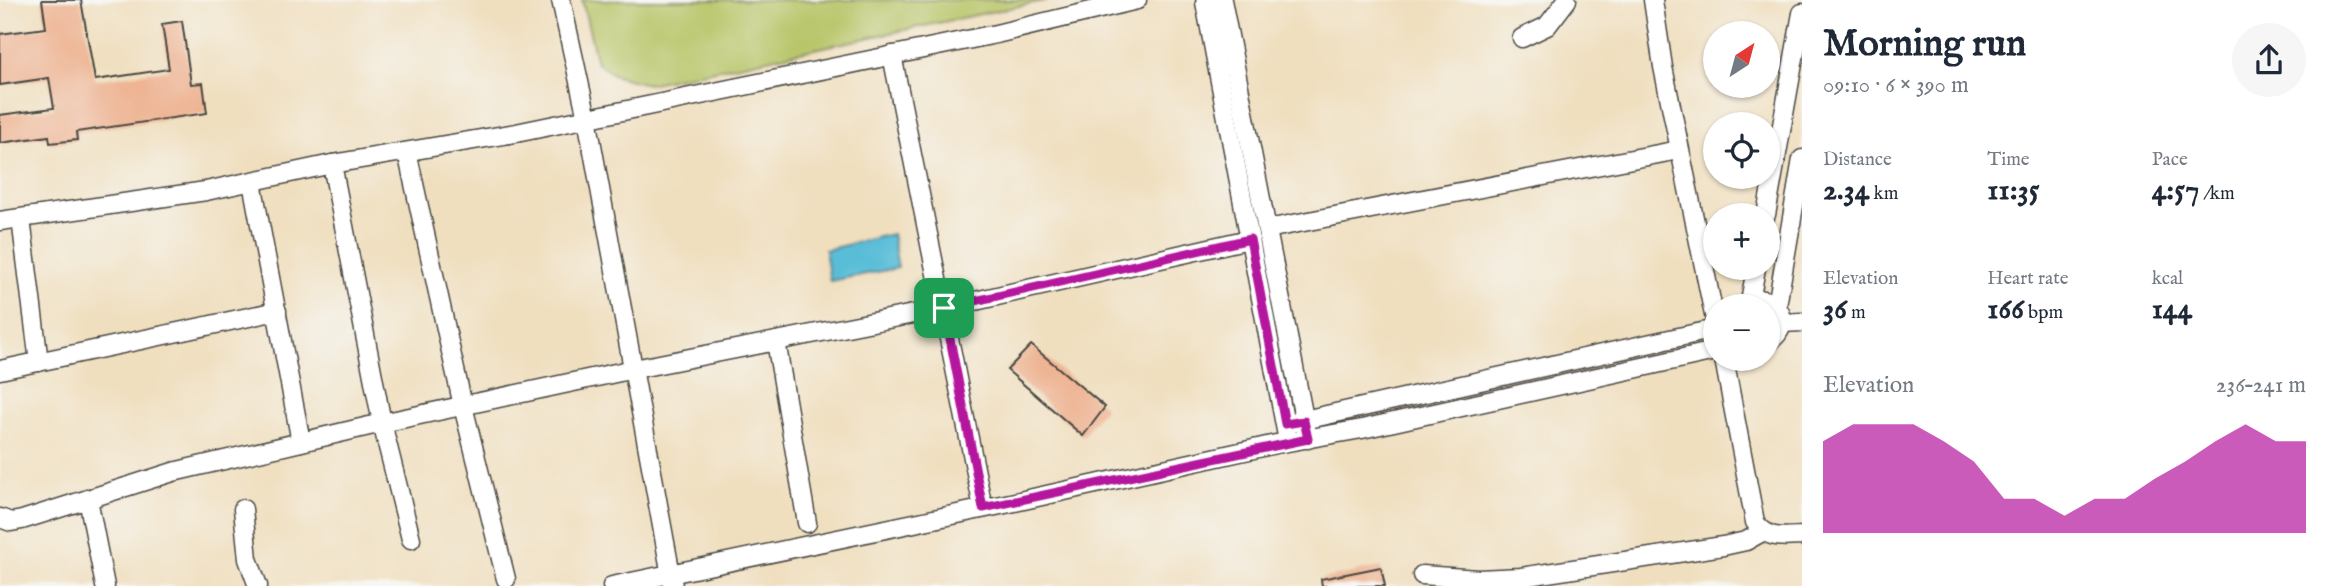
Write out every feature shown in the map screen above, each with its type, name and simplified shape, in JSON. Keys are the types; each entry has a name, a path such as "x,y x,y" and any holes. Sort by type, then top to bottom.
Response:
{"street":[{"path":"561,0 587,118 672,580"},
{"path":"0,221 252,182 332,164 516,133 1037,25 1137,0"},
{"path":"1522,38 1548,26 1567,0"},
{"path":"1653,0 1679,150 1709,294"},
{"path":"1211,1 1267,229 1306,430"},
{"path":"1211,1 1250,239 1287,433"},
{"path":"1768,203 1802,13"},
{"path":"892,55 983,508"},
{"path":"1267,229 1679,150"},
{"path":"407,152 463,406 506,579"},
{"path":"1780,308 1802,159"},
{"path":"332,164 382,423 411,539"},
{"path":"252,182 302,442"},
{"path":"21,219 39,362"},
{"path":"0,518 11,522 22,520 173,472 382,423 634,369 944,308 1250,239"},
{"path":"0,370 277,310"},
{"path":"1780,315 1802,322"},
{"path":"612,586 672,580 983,508 1703,332"},
{"path":"776,341 807,523"},
{"path":"1306,430 1362,429 1703,354"},
{"path":"1726,371 1755,522 1762,532 1776,537 1802,536"},
{"path":"88,499 105,586"},
{"path":"243,509 248,559 258,586"},
{"path":"1422,575 1478,579 1521,577 1723,546 1746,541 1762,532"}],"green space":[{"path":"582,0 1048,0 648,84 616,76 597,63"}],"water":[{"path":"892,234 898,268 830,281 825,250"}],"building":[{"path":"42,0 81,0 95,80 169,69 162,24 182,21 191,84 203,83 207,113 76,132 77,140 50,143 49,136 0,143 0,115 54,108 49,78 0,85 0,34 46,28"},
{"path":"1031,345 1105,407 1083,436 1007,370"},
{"path":"1381,567 1385,586 1322,586 1321,579"}],"route":[{"path":"1250,239 1285,424 1304,421 1308,439 983,508 944,308 1250,239"}]}
